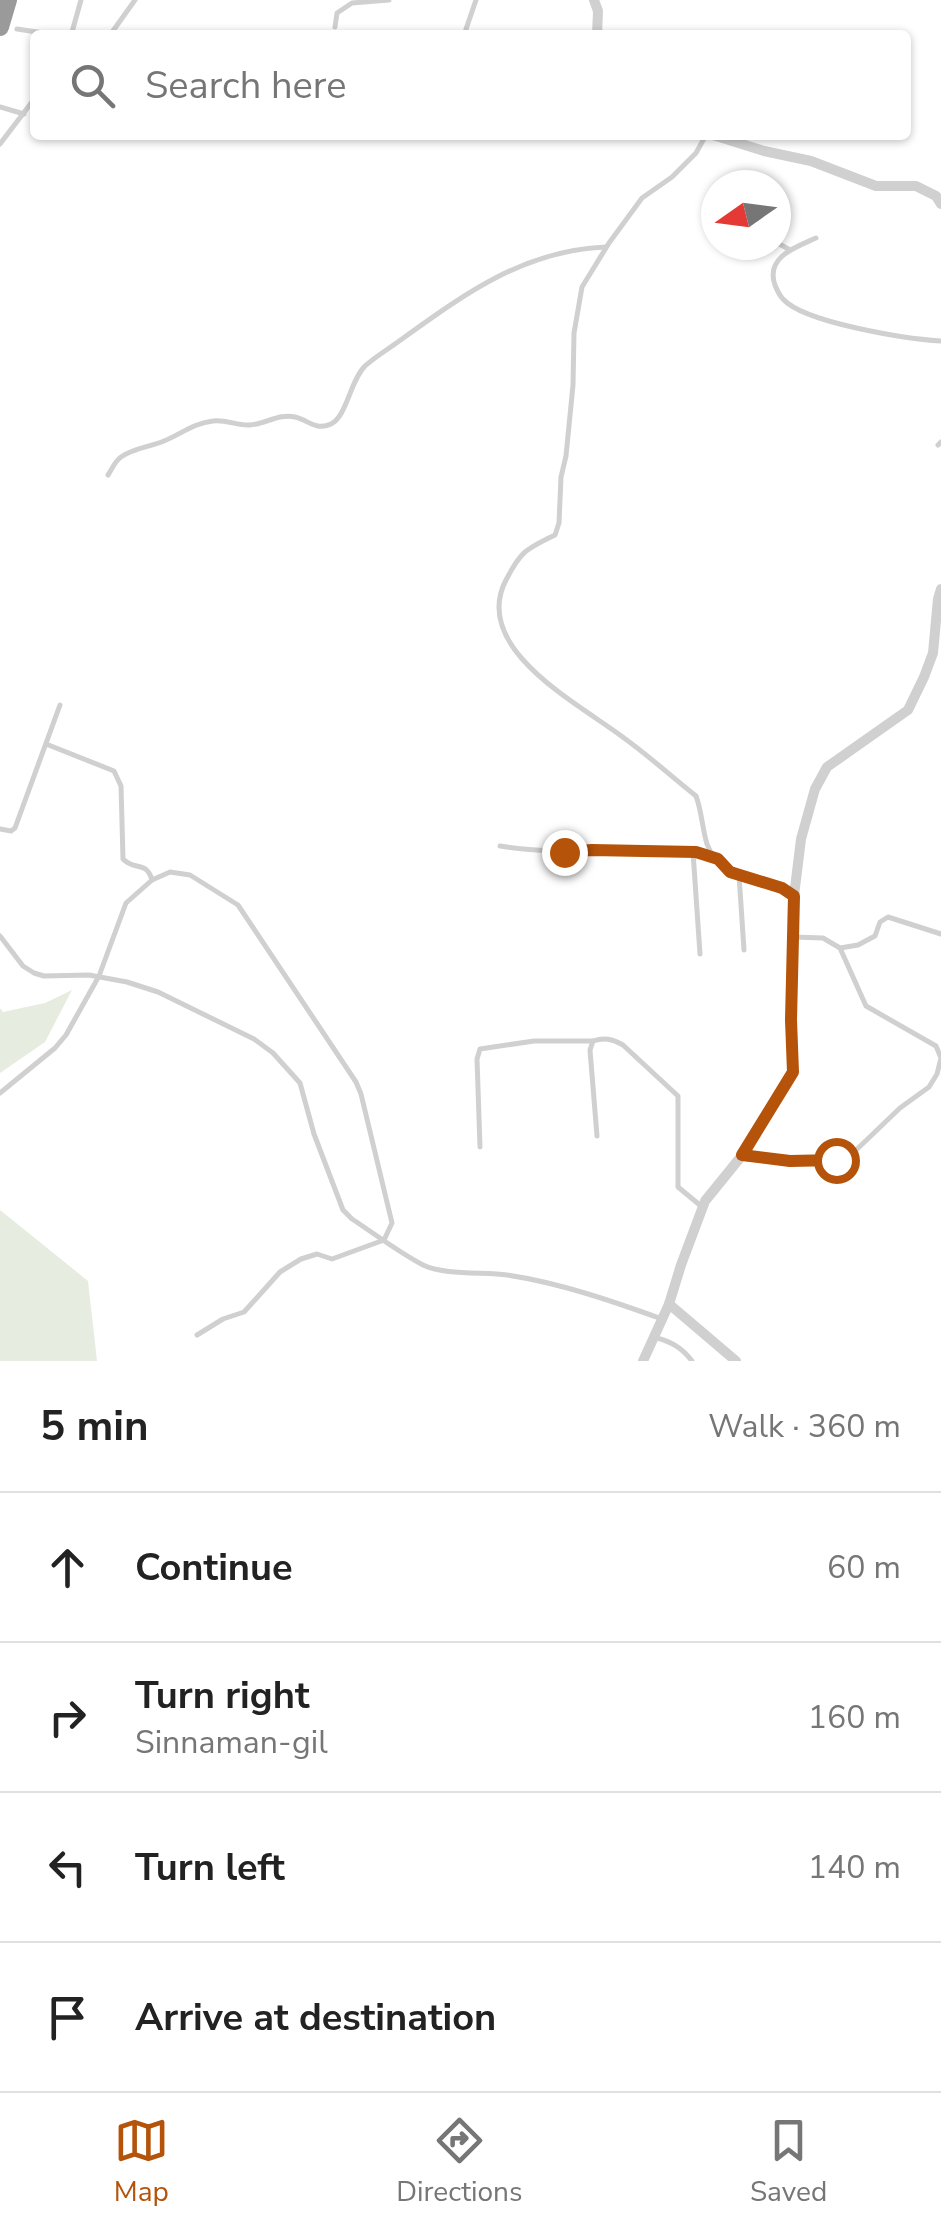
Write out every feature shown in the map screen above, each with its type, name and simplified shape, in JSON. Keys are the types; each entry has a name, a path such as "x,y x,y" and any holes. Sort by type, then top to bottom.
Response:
{"highway":[{"path":"8,0 8,28"}],"street":[{"path":"594,0 597,30"},
{"path":"727,140 810,161 876,186 916,186 936,196 941,204"},
{"path":"643,1361 670,1304 706,1201 742,1155 793,1072 794,896 801,839 815,788 826,767 908,710 933,653 941,589"},
{"path":"670,1304 736,1361"}],"lane":[{"path":"73,30 81,0"},
{"path":"113,30 134,0"},
{"path":"334,27 337,13 352,2 389,0"},
{"path":"466,30 476,0"},
{"path":"0,144 30,105"},
{"path":"0,107 24,114"},
{"path":"706,140 684,165 642,198 582,286 555,535 524,550 503,585 497,611 509,639 534,673 622,736 696,796 708,846 730,872 782,888 794,896"},
{"path":"791,250 816,238"},
{"path":"108,475 118,458 215,420 250,425 294,416 313,426 331,424 342,413 353,381 365,366 487,281 549,255 606,247"},
{"path":"778,260 773,273 775,284 784,300 802,311 845,325 941,340"},
{"path":"0,830 15,828 60,705"},
{"path":"46,744 114,770 121,786 123,859 146,868 152,880"},
{"path":"500,846 530,851 693,852 718,859"},
{"path":"693,852 700,954"},
{"path":"0,1093 66,1035 99,976 126,903 152,880 170,872 190,875 238,905 362,1094 392,1223 384,1240 332,1258 317,1254 301,1259 280,1272 244,1312 197,1335"},
{"path":"740,875 744,950"},
{"path":"840,948 875,936 880,922 888,917 941,934"},
{"path":"0,936 23,966 34,973 99,976 158,992 254,1039 273,1053 300,1083 342,1210 427,1266 547,1283 662,1319"},
{"path":"742,1155 790,1161 836,1160 852,1152 929,1086 941,1058 936,1046 866,1006 840,948 823,938 794,937"},
{"path":"480,1146 480,1049 534,1040 613,1040 678,1096 678,1187 703,1208"},
{"path":"593,1042 590,1050 597,1136"},
{"path":"654,1337 671,1342 692,1361"}],"shaded area":[{"path":"72,990 45,1042 0,1073 0,1008 3,1012 45,1003"},
{"path":"0,1210 88,1281 97,1361 0,1361"}],"route":[{"path":"564,852 696,852 718,859 730,872 782,888 794,896 793,1072 742,1155 790,1161 836,1160"}]}
